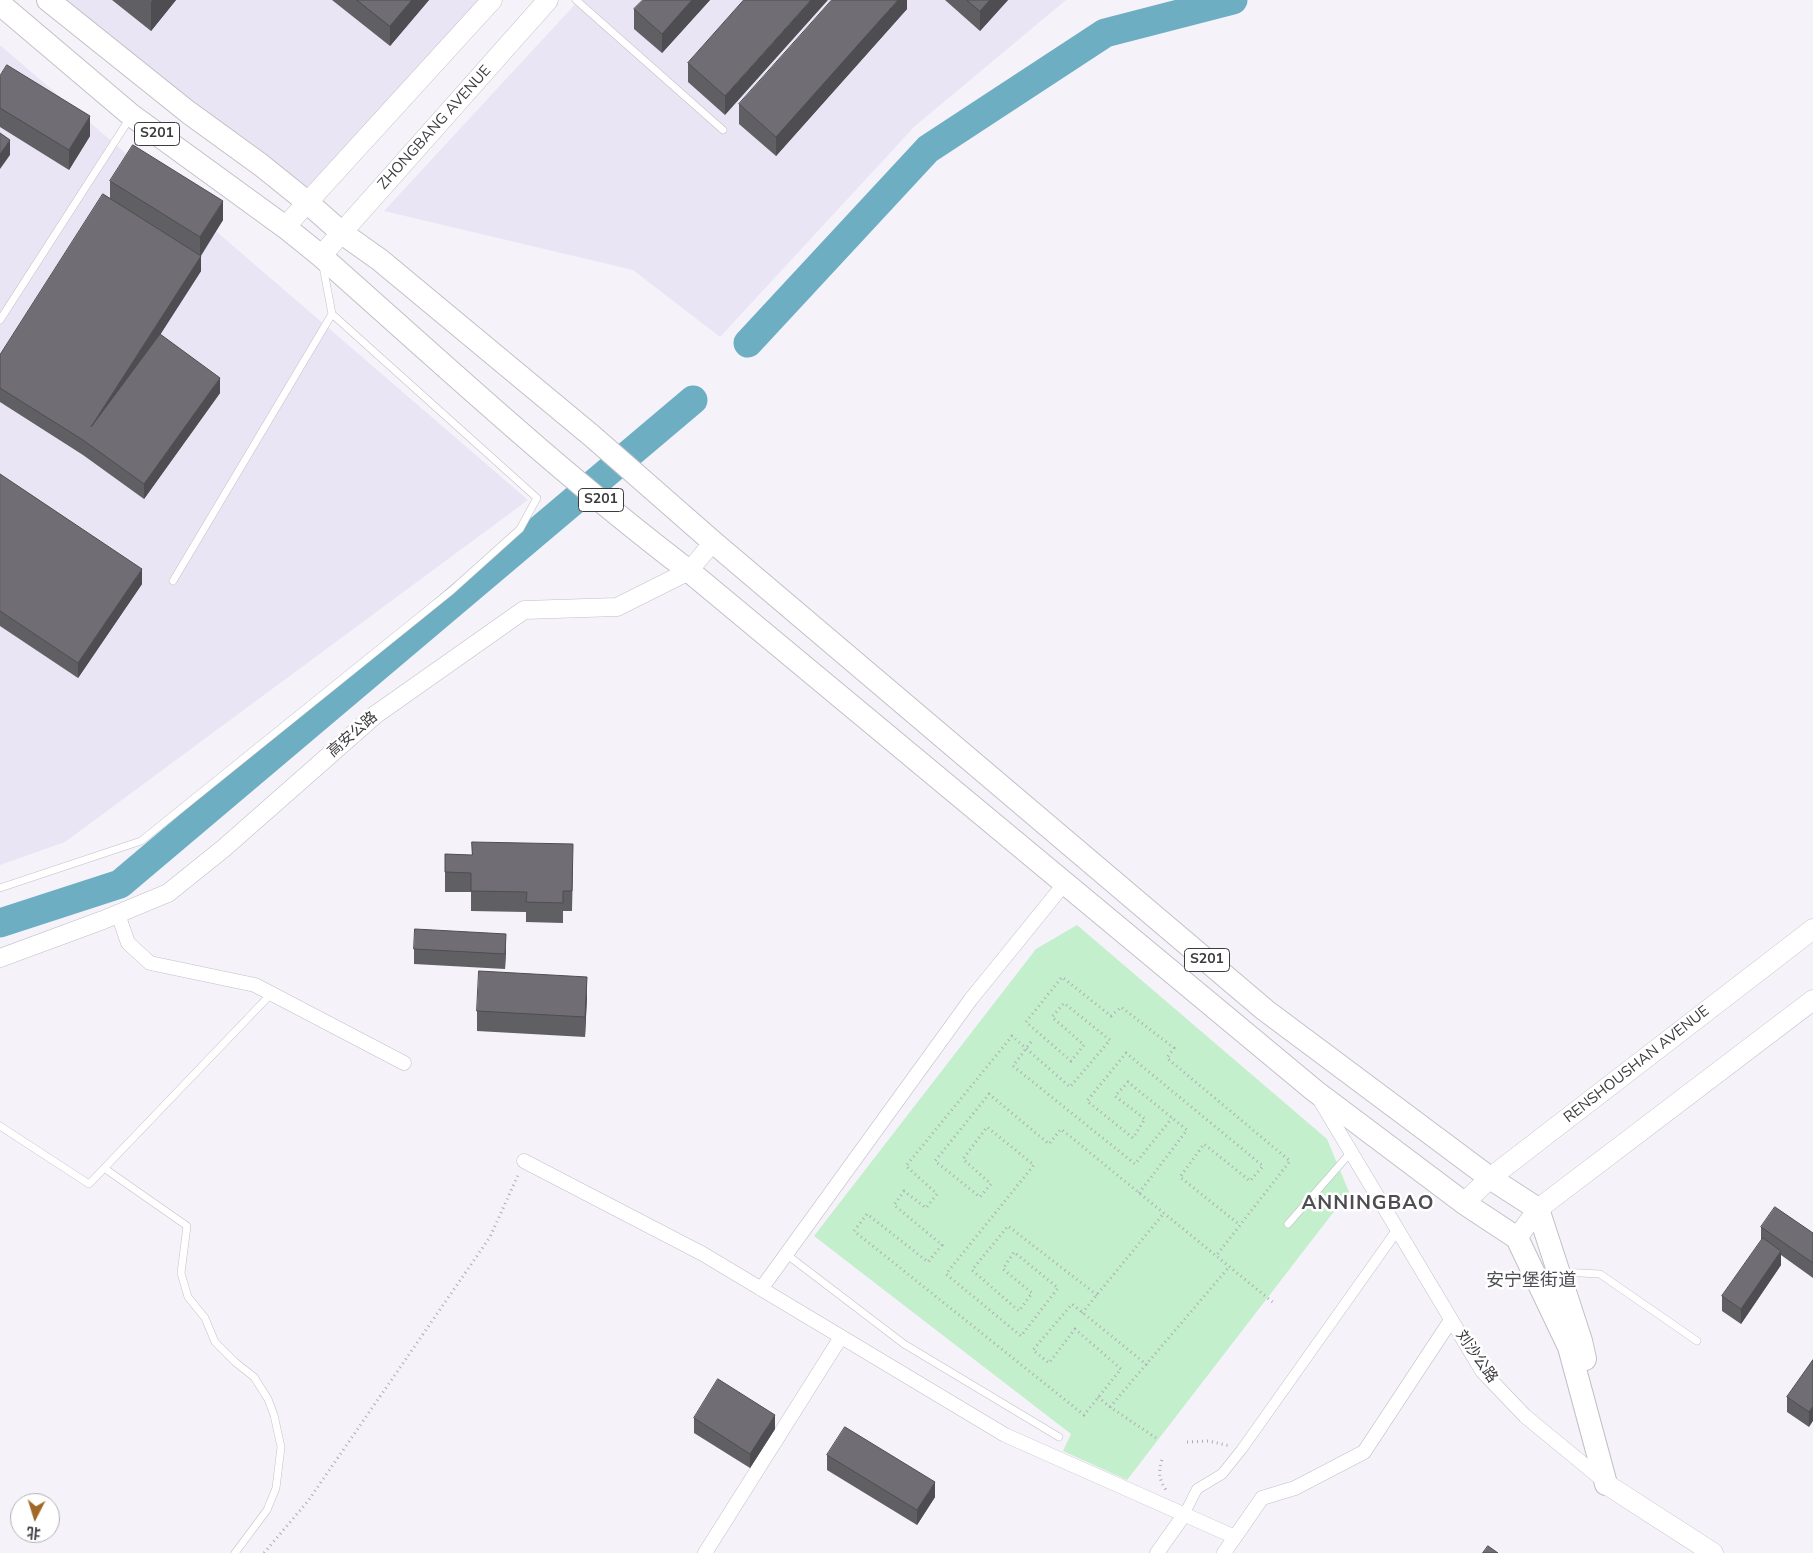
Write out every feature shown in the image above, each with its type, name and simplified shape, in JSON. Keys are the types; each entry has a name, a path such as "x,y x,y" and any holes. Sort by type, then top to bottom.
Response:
{"main road":[{"name":"S201","path":"48,0 188,112 261,165 342,232 380,260 592,436 713,542 1265,1010 1490,1178 1538,1210"},
{"path":"285,227 492,0"},
{"name":"ZHONGBANG AVENUE","path":"321,256 548,0"},
{"name":"S201","path":"0,4 131,115 285,227 321,256 558,465 643,536 689,571 1315,1091 1464,1203 1517,1238"},
{"name":"RENSHOUSHAN AVENUE","path":"1464,1203 1490,1178 1813,929"},
{"path":"1606,1484 1568,1347 1517,1238 1538,1210 1813,1000"},
{"path":"1538,1210 1581,1341 1606,1484"},
{"name":"刘沙公路","path":"1606,1484 1713,1553"}],"street":[{"name":"高安公路","path":"0,958 118,914 168,893 224,848 375,715 524,610 617,607 689,571 713,542"},
{"path":"760,1289 971,999 1065,884"},
{"path":"118,914 128,943 150,963 256,986 404,1063"},
{"name":"刘沙公路","path":"1315,1091 1482,1371 1525,1416 1606,1484"},
{"path":"524,1161 703,1254 1005,1436 1235,1537"},
{"path":"1157,1553 1184,1515 1197,1489 1222,1474 1242,1449 1398,1229"},
{"path":"1224,1553 1262,1498 1295,1488 1364,1452 1451,1320"},
{"path":"705,1553 842,1337"}],"lane":[{"path":"576,0 722,130"},
{"path":"0,320 131,115"},
{"path":"0,888 141,841 451,591 520,529 537,498 332,314 321,256"},
{"path":"173,581 332,314"},
{"path":"0,1126 89,1184 271,994"},
{"path":"1288,1224 1352,1152"},
{"path":"104,1168 187,1226 181,1273 188,1297 205,1318 215,1342 235,1362 254,1377 268,1399 274,1415 281,1447 276,1488 267,1510 235,1553"},
{"path":"785,1254 904,1344 1058,1438"},
{"path":"1559,1272 1600,1274 1697,1341"}],"path":[{"path":"1147,1365 1072,1304 1033,1350 1049,1363 1075,1329 1121,1369 1084,1415 854,1231 867,1214 928,1262 942,1245 894,1206 904,1191 926,1208 937,1194 906,1166 1012,1036 1070,1087 1110,1040 1064,1002 1052,1017 1084,1045 1071,1061 1026,1022 1062,976 1111,1016 1121,1007 1174,1048 1167,1058 1290,1161 1216,1256"},
{"path":"1031,1042 1013,1066 1135,1164 1172,1118"},
{"path":"1139,1193 1187,1130 1128,1082 1115,1096 1145,1119 1133,1138 1087,1100 1126,1053 1263,1166 1250,1181 1204,1144 1180,1176 1240,1225"},
{"path":"1097,1295 1008,1226 972,1270 1019,1310 1032,1293 1003,1269 1014,1252 1058,1288 1021,1336 946,1274 1034,1165 987,1126 963,1159 991,1184 980,1197 935,1161 989,1094 1049,1144 1061,1129 1275,1304"},
{"path":"264,1553 308,1502 490,1237 524,1161"},
{"path":"1082,1313 1164,1213"},
{"path":"1110,1407 1229,1267"},
{"path":"1098,1397 1156,1438"},
{"path":"1186,1442 1209,1441 1242,1449"},
{"path":"1162,1460 1160,1479 1184,1515"}],"shaded area":[{"path":"55,0 489,0 307,202"},
{"path":"579,0 1066,0 915,126 720,337 633,270 384,211"},
{"path":"0,45 528,500 65,842 0,865"}],"green space":[{"path":"1077,925 1327,1139 1349,1192 1127,1480 1063,1451 1071,1434 814,1236 1036,949"}],"building":[{"path":"357,0 412,0 390,26"},
{"path":"643,0 692,0 662,34 634,9"},
{"path":"744,0 811,0 725,96 688,63"},
{"path":"832,0 898,0 776,137 739,104"},
{"path":"967,0 990,0 980,11"},
{"path":"7,65 90,116 69,150 0,108 0,76"},
{"path":"0,133 10,140 0,154"},
{"path":"133,145 223,201 200,237 110,181"},
{"path":"103,194 201,256 91,427 160,334 220,378 144,484 83,440 0,388 0,355"},
{"path":"0,474 142,569 78,663 0,611"},
{"path":"472,842 573,844 572,891 563,891 563,903 526,902 527,892 471,891 471,873 445,872 445,854 472,855"},
{"path":"415,929 506,934 505,954 414,949"},
{"path":"479,971 587,977 585,1017 477,1011"},
{"path":"1775,1207 1813,1233 1813,1263 1761,1227"},
{"path":"1763,1238 1781,1251 1741,1309 1722,1296"},
{"path":"1813,1360 1813,1406 1809,1412 1787,1397"},
{"path":"718,1379 775,1415 750,1454 694,1418"},
{"path":"845,1427 935,1482 917,1510 827,1455"},
{"path":"1488,1546 1498,1553 1483,1553"}],"waterway":[{"path":"748,343 928,149 1105,33 1233,0"},
{"path":"0,923 120,884 693,400"}],"district":[{"name":"ANNINGBAO","path":"1368,1204"},
{"name":"安宁堡街道","path":"1531,1282"}]}
